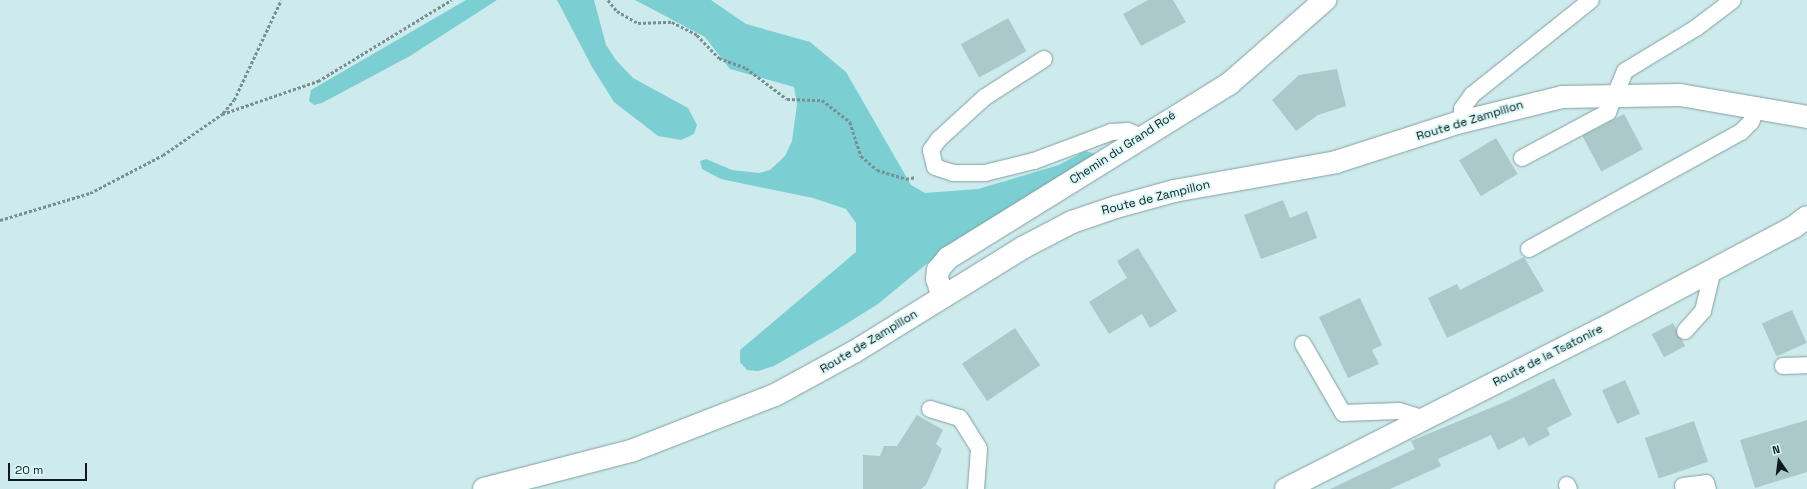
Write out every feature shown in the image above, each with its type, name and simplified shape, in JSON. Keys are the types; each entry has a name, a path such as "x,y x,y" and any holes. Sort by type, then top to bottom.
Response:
{"street":[{"name":"Chemin du Grand Roé","path":"943,297 937,279 938,270 948,258 1139,136 1229,84 1325,0"},
{"name":"Route de Zampillon","path":"484,489 631,451 713,421 827,367 1024,247 1072,222 1116,207 1174,191 1336,162 1463,121 1555,98 1614,94 1680,95 1807,117"},
{"name":"Route de la Tsatonire","path":"1286,489 1714,270 1807,217"}],"lane":[{"path":"1463,121 1462,109 1472,95 1591,0"},
{"path":"1522,158 1608,112 1620,77 1629,67 1670,45 1733,0"},
{"path":"1044,59 985,97 939,139 931,157 939,170 985,173 1034,161 1112,132 1128,131 1139,136"},
{"path":"1529,249 1741,132 1751,122 1757,108"},
{"path":"1685,331 1703,311 1714,270"},
{"path":"1303,344 1343,414 1399,411 1425,419"},
{"path":"1783,366 1807,365"},
{"path":"930,409 960,418 979,448 976,489"},
{"path":"1682,486 1706,483 1708,489"}],"path":[{"path":"0,220 90,193 163,155 222,114 234,100 281,0"},
{"path":"222,114 318,81 451,0"},
{"path":"608,0 617,11 638,23 672,22 697,35 719,58 746,68 787,99 822,100 850,122 861,156 877,170 906,179 939,170"}],"shaded area":[{"path":"466,0 497,0 410,56 322,103 314,105 309,101 311,90"},
{"path":"557,0 594,0 606,45 616,60 633,78 688,108 697,125 694,134 681,140 658,136 614,102 592,67"},
{"path":"635,0 711,0 746,24 810,42 846,72 911,185 925,193 978,189 1059,165 1085,151 1096,154 947,247 878,304 838,329 774,366 758,371 747,370 740,362 740,350 856,252 856,223 846,209 813,198 721,179 702,169 700,161 706,159 732,170 759,173 770,170 785,156 792,141 797,104 794,87 730,69 705,37"}],"building":[{"path":"1148,0 1173,0 1186,22 1141,46 1123,14"},
{"path":"1008,18 1026,51 979,77 961,44"},
{"path":"1337,69 1346,106 1318,115 1296,131 1272,100 1299,75"},
{"path":"1624,114 1643,149 1601,171 1583,136"},
{"path":"1496,138 1518,174 1481,196 1459,160"},
{"path":"1283,200 1290,218 1307,211 1317,238 1261,259 1244,215"},
{"path":"1138,248 1177,311 1150,328 1142,314 1109,334 1089,302 1127,278 1117,261"},
{"path":"1524,257 1544,291 1447,338 1428,298 1457,284 1460,290"},
{"path":"1360,298 1382,345 1372,350 1379,364 1348,378 1319,317"},
{"path":"1792,310 1807,343 1776,356 1762,323"},
{"path":"1673,323 1685,346 1664,357 1652,334"},
{"path":"1015,328 1040,365 987,401 962,364"},
{"path":"1554,378 1572,415 1547,428 1550,435 1529,446 1524,437 1498,450 1491,435 1438,459 1441,466 1390,489 1330,489 1415,449 1411,441 1507,401"},
{"path":"1625,380 1640,414 1617,424 1602,390"},
{"path":"917,415 943,430 936,444 942,449 926,485 921,489 863,489 863,455 880,456 884,446 897,446"},
{"path":"1807,420 1807,472 1755,488 1740,440"},
{"path":"1694,421 1708,462 1659,479 1645,438"}]}
